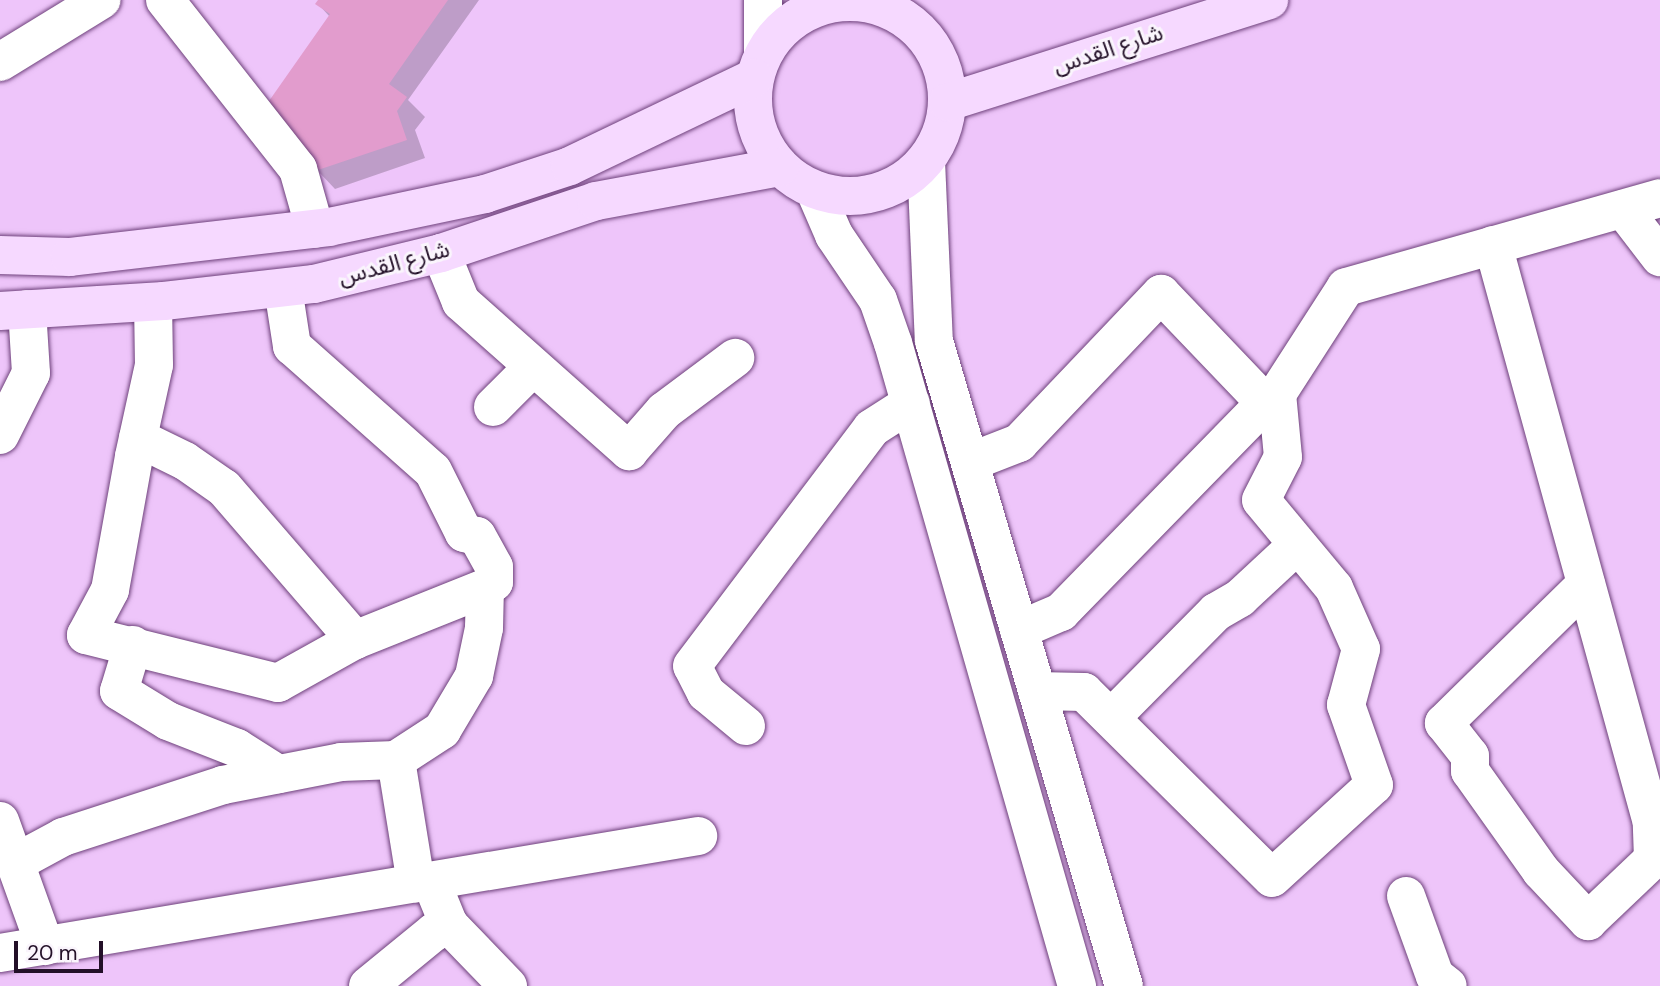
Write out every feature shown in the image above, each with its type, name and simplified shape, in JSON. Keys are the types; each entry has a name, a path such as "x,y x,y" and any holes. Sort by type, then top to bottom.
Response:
{"main road":[{"path":"876,4 923,35 937,55 948,102 945,123 926,161 887,190 863,196 815,191 780,167 756,126 758,66 798,16 835,3 876,4 927,0"},
{"name":"شارع القدس","path":"948,102 1269,0"},
{"name":"شارع القدس","path":"0,255 70,257 315,229 485,194 570,166 758,66"},
{"name":"شارع القدس","path":"14,310 153,302 283,288 441,253 596,201 780,167"}],"street":[{"path":"0,62 101,0"},
{"path":"165,0 298,169 315,229"},
{"path":"758,66 763,0"},
{"path":"926,161 934,341 1124,986"},
{"path":"815,191 834,235 878,300 911,403 1077,986"},
{"path":"1019,630 1060,612 1271,399 1346,287 1660,198"},
{"path":"1623,209 1660,257"},
{"path":"1493,245 1586,584 1656,821 1653,859 1588,920 1541,872 1470,771 1470,756 1444,723 1586,584"},
{"path":"441,253 461,302 532,368 629,451 664,411 735,358"},
{"path":"153,302 154,365 110,590 86,635 278,683 355,640 494,582 494,567 477,536 464,533 433,471 292,346 283,288"},
{"path":"970,462 1019,443 1161,294 1271,399 1283,457 1261,500 1334,588 1361,649 1346,705 1374,785 1272,878 1084,692 1037,691"},
{"path":"0,435 31,373 14,310"},
{"path":"493,407 532,368"},
{"path":"746,726 706,693 692,666 872,428 911,403"},
{"path":"138,438 225,488 355,640"},
{"path":"1111,718 1216,612 1240,598 1296,545"},
{"path":"15,863 63,837 141,810 278,774 341,762 396,760 442,730 474,676 484,628 485,588"},
{"path":"134,645 120,691 168,721 237,748 278,774"},
{"path":"396,760 424,882 449,925 508,986"},
{"path":"0,821 45,946"},
{"path":"0,953 698,836"},
{"path":"1406,896 1435,976 1448,986"},
{"path":"368,986 434,932 449,925"}],"building":[{"path":"318,0 448,0 389,84 407,97 397,111 407,140 315,171 269,101 330,14 315,4"}]}
